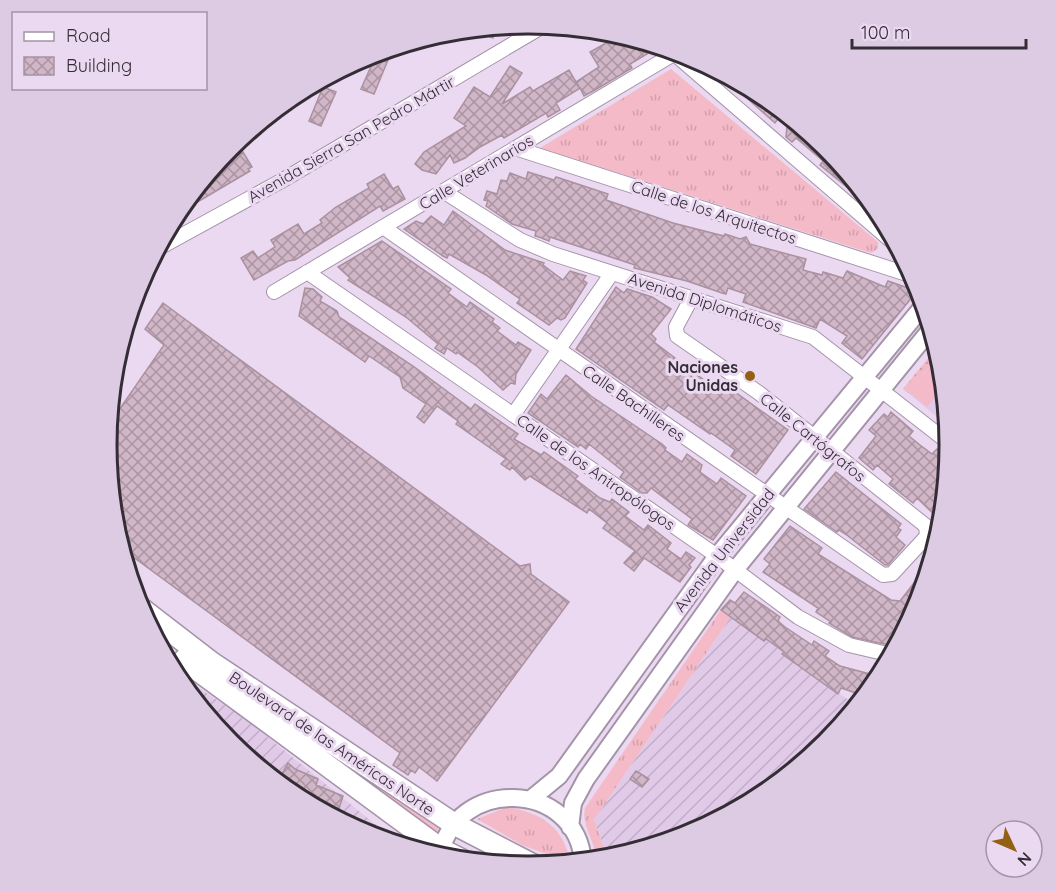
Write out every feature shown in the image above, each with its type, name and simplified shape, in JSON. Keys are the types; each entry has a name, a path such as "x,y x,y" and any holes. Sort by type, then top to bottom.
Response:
{"main road":[{"name":"Boulevard de las Américas Norte","path":"157,622 212,663 454,824 516,856"},
{"name":"Boulevard de las Américas Norte","path":"172,651 429,844"}],"street":[{"name":"Avenida Sierra San Pedro Mártir","path":"171,241 283,180 529,34"},
{"name":"Calle Veterinarios","path":"274,292 665,58"},
{"path":"692,69 876,227"},
{"name":"Calle de los Arquitectos","path":"515,148 901,272"},
{"name":"Avenida Diplomáticos","path":"443,191 520,240 690,299 813,337 939,435"},
{"name":"Calle Bachilleres","path":"383,227 785,508 883,575 888,575"},
{"name":"Calle de los Antropólogos","path":"307,272 717,556 798,617 849,645 883,652"},
{"path":"513,415 612,273"},
{"name":"Calle Cartógrafos","path":"690,299 676,327 678,336 759,393 830,452 926,526 927,536 892,574 888,575"},
{"name":"Avenida Universidad","path":"531,799 547,788 574,755 717,556 917,313"},
{"name":"Avenida Universidad","path":"570,827 573,803 586,778 735,570 924,337"},
{"path":"443,848 454,824 466,812 489,801 514,797 531,799 553,810 570,827 578,841 581,853"}],"shaded area":[{"path":"929,357 938,418 903,389"},
{"path":"732,615 847,699 851,699 799,755 756,787 710,814 660,835 605,850 594,820"},
{"path":"194,684 244,718 381,829 322,801 278,772 237,736"}],"green space":[{"path":"671,69 878,242 878,249 871,253 540,148"},
{"path":"929,357 931,365 908,393 903,389"},
{"path":"931,366 936,397 927,407 909,392"},
{"path":"722,608 732,615 594,820 605,850 595,851 585,821 585,808"},
{"path":"209,669 440,826 436,832 352,775"},
{"path":"507,807 530,813 549,823 557,831 568,855 551,856 522,845 477,819"}],"building":[{"path":"608,42 647,54 630,64 632,68 584,96 580,88 556,103 560,110 548,117 546,113 504,138 502,135 454,163 450,155 436,174 422,170 415,164 424,152 466,126 454,118 474,87 490,97 510,66 522,73 502,104 530,87 533,91 569,70 576,82 599,67 590,52"},
{"path":"388,60 374,94 361,89 371,66"},
{"path":"326,88 336,92 321,126 309,121 321,91"},
{"path":"748,99 778,119 775,123"},
{"path":"787,126 819,155 848,188 820,165 823,161 796,138 792,142 786,137"},
{"path":"243,152 252,167 248,169 250,171 197,202 219,175 236,156"},
{"path":"528,172 554,180 556,177 608,194 606,200 673,223 724,236 725,234 740,239 746,237 750,244 806,259 803,270 822,275 823,272 843,278 847,271 885,287 888,281 908,288 912,298 862,359 842,343 847,336 820,319 816,328 743,302 746,294 728,288 726,294 722,293 687,281 634,268 635,265 550,237 549,241 535,236 536,231 512,224 486,206 488,201 484,200 487,191 497,194 501,180 507,181 510,173 526,179"},
{"path":"384,174 393,189 398,186 405,199 383,211 380,206 295,260 288,261 254,280 241,258 253,251 258,258 275,247 271,240 298,224 304,234 322,223 320,220 336,207 369,188 367,184"},
{"path":"453,211 505,250 544,263 543,265 563,280 570,271 586,276 583,280 587,283 565,318 561,320 557,318 549,325 517,303 520,299 486,275 449,254 447,258 443,256 404,229 416,221 423,224 431,216 444,225"},
{"path":"382,241 451,289 448,293 467,307 470,302 494,319 492,322 500,328 497,331 516,345 518,342 531,350 516,374 515,384 511,383 503,390 478,367 457,352 456,354 447,348 444,354 435,348 438,344 406,317 348,280 350,278 338,267"},
{"path":"616,287 624,293 627,289 652,297 671,309 651,334 656,339 654,342 712,386 715,387 721,382 788,430 756,474 731,456 735,450 711,433 668,405 664,410 576,349"},
{"path":"305,288 313,289 322,297 320,301 337,311 339,317 413,366 471,409 475,404 518,434 514,439 541,455 544,452 578,476 575,479 600,498 610,502 612,499 629,512 625,516 644,530 648,525 671,543 667,549 681,559 686,552 695,558 680,582 644,558 634,571 624,563 635,551 603,528 607,523 589,509 587,513 530,476 525,480 512,467 510,470 501,464 506,459 456,424 458,421 437,406 424,423 417,417 426,404 403,388 400,377 369,356 365,362 299,316"},
{"path":"163,303 520,566 530,564 531,574 569,602 437,781 419,767 415,773 411,770 408,775 393,765 400,753 132,556 125,526 118,472 118,419 119,410 164,345 145,329"},
{"path":"566,375 591,396 662,444 665,450 682,462 687,454 702,465 700,472 717,484 721,478 746,496 713,540 688,525 692,519 651,488 647,493 642,493 620,477 624,472 589,444 586,449 580,444 578,447 528,413 541,394 547,399"},
{"path":"891,412 913,431 909,436 932,454 937,449 939,451 933,513 917,498 913,503 889,484 893,479 877,465 873,470 859,458 876,436 869,430 884,414 888,417"},
{"path":"836,472 901,524 898,528 901,530 896,537 905,545 888,565 839,530 837,532 804,509"},
{"path":"790,526 822,548 818,554 891,600 900,601 916,580 897,627 888,644 884,644 852,637 829,623 831,622 816,612 818,608 763,572 770,564 764,559"},
{"path":"744,592 780,617 778,621 785,627 812,645 814,641 829,651 825,656 840,666 870,674 856,693 841,688 838,694 782,654 784,652 766,639 764,641 721,610 730,600 735,603"},
{"path":"288,763 295,769 318,779 316,785 343,796 339,810 322,801 281,774"},
{"path":"636,771 649,779 642,787 630,779"}],"place":[{"name":"Naciones Unidas","path":"750,376"}]}
